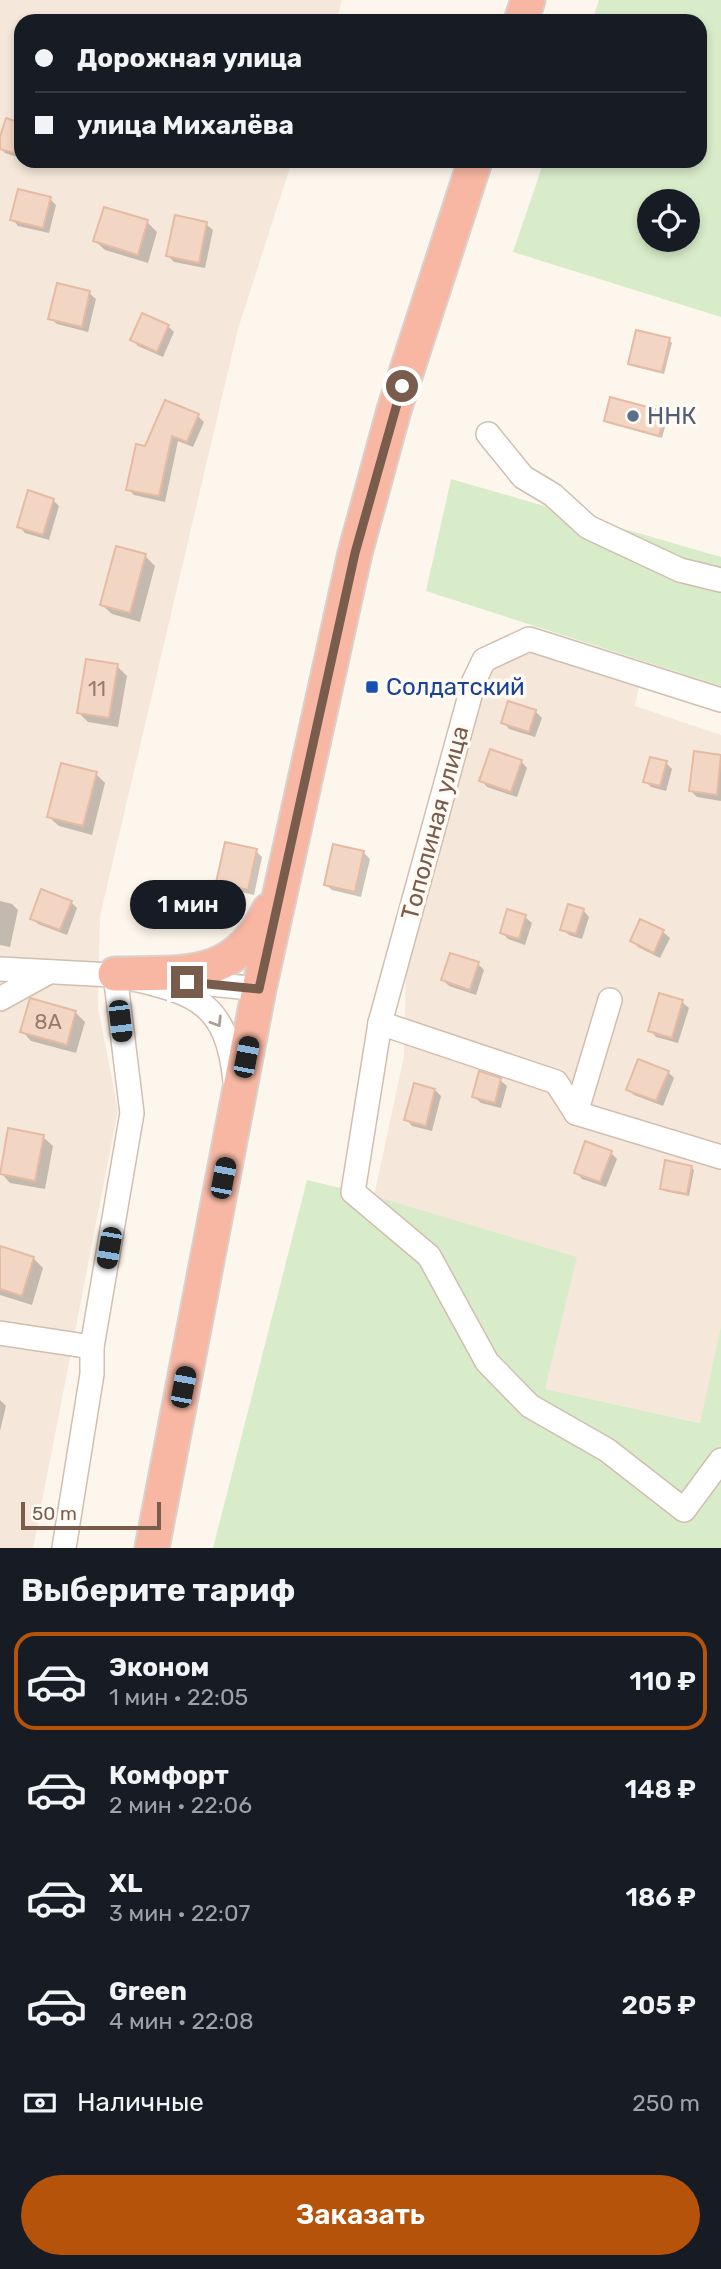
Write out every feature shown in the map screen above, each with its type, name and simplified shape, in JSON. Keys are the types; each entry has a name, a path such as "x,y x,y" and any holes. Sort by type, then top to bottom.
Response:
{"highway":[{"path":"152,1548 259,989 355,553 394,410 473,168"},
{"path":"115,974 205,969 230,960 248,942 265,918 282,882"}],"street":[{"path":"488,435 523,477 553,495 588,527 680,570 721,580"},
{"name":"Тополиная улица","path":"721,700 528,639 484,660 474,681 380,1023 353,1192 429,1256 487,1362 530,1406 607,1450 684,1510 721,1460"},
{"path":"0,969 115,974 259,989"},
{"path":"0,999 47,973"},
{"path":"115,974 173,989 198,1000 218,1018 228,1044 237,1102"},
{"path":"64,1548 92,1374 92,1347 132,1114 115,974"},
{"path":"576,1113 610,1000"},
{"path":"380,1023 556,1082 576,1113 721,1157"},
{"path":"0,1334 92,1347"}],"shaded area":[{"path":"0,0 342,0 338,14 14,14 14,168 290,168 238,329 100,916 98,1007 118,1110 33,1548 0,1548"},
{"path":"528,643 639,685 635,706 721,735 721,1326 701,1423 545,1389 374,1196 404,1056 406,973 485,671"}],"green space":[{"path":"599,0 721,0 721,317 513,252 542,168 707,168 707,14 594,14"},
{"path":"451,479 721,557 721,686 426,591"},
{"path":"307,1180 374,1196 577,1257 545,1389 700,1423 721,1326 721,1548 213,1548"}],"building":[{"path":"6,118 14,121 14,153 0,149 0,137"},
{"path":"18,189 51,197 43,228 10,220"},
{"path":"104,207 148,220 138,255 93,241"},
{"path":"175,215 207,222 199,263 166,256"},
{"path":"57,283 90,291 82,327 48,319"},
{"path":"142,313 169,325 157,352 130,340"},
{"path":"636,330 670,338 662,372 628,364"},
{"path":"610,397 666,412 659,436 604,421"},
{"path":"165,400 199,414 187,442 172,436 159,496 126,490 136,444 145,446"},
{"path":"28,490 54,499 43,535 17,527"},
{"path":"116,546 146,554 130,613 100,605"},
{"path":"86,659 118,664 109,718 77,713"},
{"path":"508,701 536,710 529,732 501,723"},
{"path":"490,749 522,760 511,792 479,781"},
{"path":"694,751 721,755 717,795 689,791"},
{"path":"650,757 667,761 660,786 643,782"},
{"path":"61,763 97,772 83,826 47,817"},
{"path":"225,842 257,849 248,890 216,883"},
{"path":"333,844 364,851 355,892 324,885"},
{"path":"41,889 72,901 60,930 30,919"},
{"path":"568,904 584,909 576,934 560,930"},
{"path":"507,909 526,915 519,939 500,933"},
{"path":"640,919 664,930 654,953 630,941"},
{"path":"450,953 479,962 470,990 441,980"},
{"path":"659,993 683,1000 672,1038 648,1031"},
{"path":"30,998 76,1011 67,1045 20,1032"},
{"path":"638,1059 669,1071 656,1101 626,1090"},
{"path":"479,1071 501,1078 495,1103 472,1097"},
{"path":"414,1083 435,1089 426,1126 404,1120"},
{"path":"8,1128 44,1135 35,1181 0,1174"},
{"path":"585,1141 612,1151 600,1182 574,1173"},
{"path":"665,1160 692,1166 687,1194 660,1189"},
{"path":"0,1246 34,1257 22,1296 0,1289"}],"place":[{"name":"ННК","path":"633,416"},
{"name":"Солдатский","path":"372,687"}],"route":[{"path":"187,982 259,989 355,553 402,386"}]}
